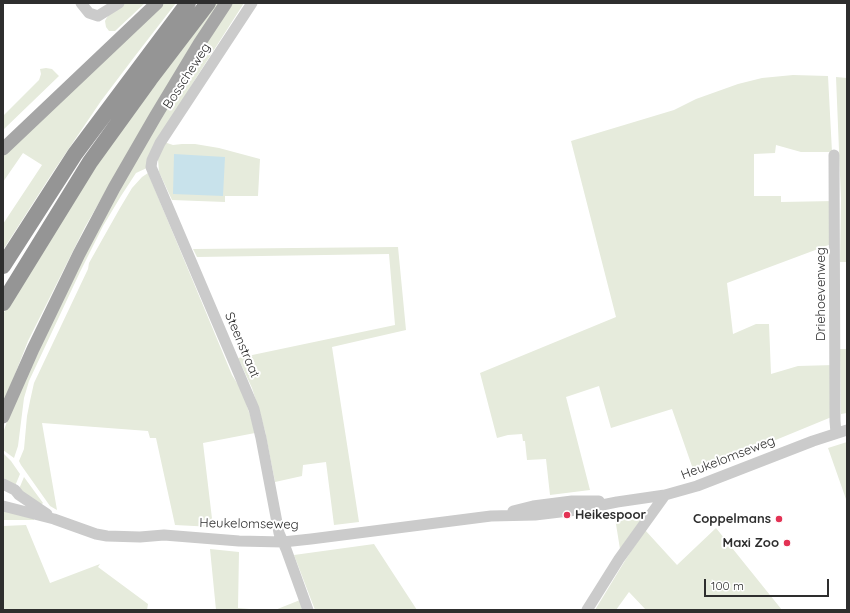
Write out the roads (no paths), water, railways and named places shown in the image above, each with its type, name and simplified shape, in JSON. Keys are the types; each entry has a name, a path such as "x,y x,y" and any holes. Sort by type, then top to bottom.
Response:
{"highway":[{"path":"3,266 75,154 188,3"},
{"path":"3,302 90,162 150,79 208,3"}],"main road":[{"path":"3,149 157,3"},
{"path":"3,417 36,342 110,195 199,44 226,3"}],"street":[{"path":"81,3 89,13 98,16 119,3"},
{"name":"Bosscheweg","path":"151,167 152,160 160,143 252,3"},
{"name":"Driehoevenweg","path":"834,155 835,414 842,431"},
{"name":"Steenstraat","path":"151,167 254,409 262,438 279,533 308,610"},
{"name":"Heukelomseweg","path":"3,506 54,519 96,534 107,536 140,537 164,535 282,542 491,516 533,506 572,501 594,500 617,502 664,495 697,486 798,446 842,431"},
{"name":"Heukelomseweg","path":"3,484 15,490 19,495 54,519"},
{"name":"Heukelomseweg","path":"3,489 13,495 19,495"},
{"path":"587,610 619,559 664,495"}],"water":[{"path":"174,154 225,157 223,196 173,194"}],"place":[{"name":"Heikespoor","path":"567,515"},
{"name":"Coppelmans","path":"779,519"},
{"name":"Maxi Zoo","path":"787,543"}]}
